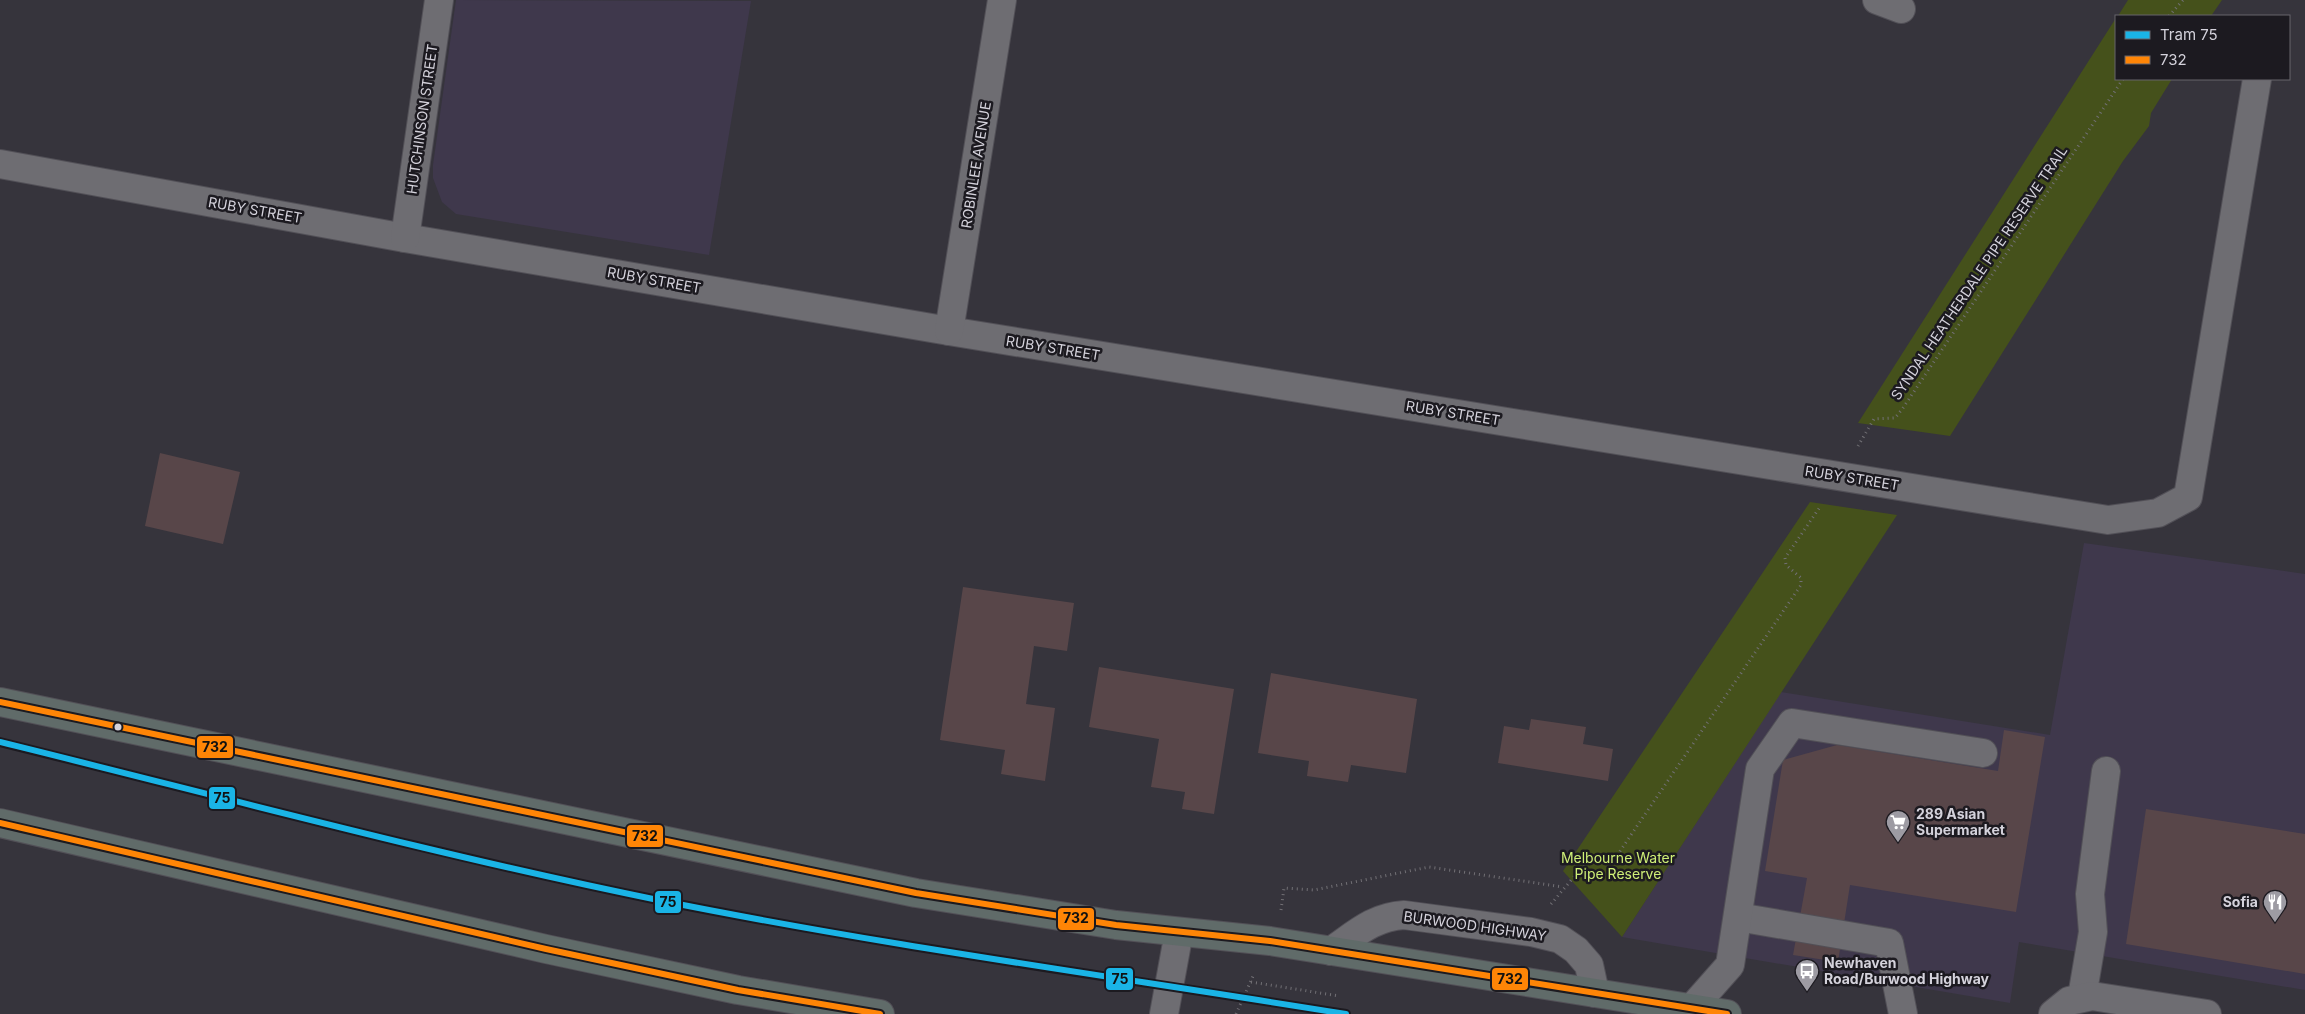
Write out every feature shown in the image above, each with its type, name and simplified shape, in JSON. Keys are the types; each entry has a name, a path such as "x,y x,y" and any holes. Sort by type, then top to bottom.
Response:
{"highway":[{"path":"0,702 916,893 1116,925 1270,941 1728,1014"},
{"path":"0,823 555,951 738,990 880,1014"}],"street":[{"name":"HUTCHINSON STREET","path":"406,238 439,0"},
{"name":"ROBINLEE AVENUE","path":"949,331 1002,0"},
{"name":"RUBY STREET","path":"0,164 406,238 949,331 2108,520 2158,513 2188,497 2257,80"},
{"path":"1692,1008 1730,965 1760,769 1792,722 1983,754"},
{"path":"2082,996 2093,932 2090,894 2106,771"},
{"name":"BURWOOD HIGHWAY","path":"1332,951 1373,922 1386,916 1404,915 1531,932 1560,939 1576,950 1589,965 1595,993"},
{"path":"1738,917 1889,943 1903,1014"},
{"path":"1164,1014 1179,932"},
{"path":"2053,1014 2069,1001 2082,996 2206,1014"}],"path":[{"path":"2170,15 2183,0"},
{"name":"SYNDAL HEATHERDALE PIPE RESERVE TRAIL","path":"1531,932 1563,887 1584,865 1596,859 1608,864 1616,857 1801,585 1801,578 1786,565 1785,558 1840,476 1874,419 1894,418 1903,408 2122,80"},
{"path":"1250,982 1339,996"}],"shaded area":[{"path":"456,0 751,1 709,255 456,214 442,202 433,178 433,165"},
{"path":"2084,543 2305,574 2305,990 2019,942 2010,1003 1622,937 1781,692 2050,735"}],"green space":[{"path":"2128,0 2222,0 2212,15 2119,15"},
{"path":"2115,20 2115,80 2171,80 2151,113 2149,126 2123,161 1950,436 1858,423"},
{"name":"Melbourne Water Pipe Reserve","path":"1810,502 1897,515 1622,937 1563,871"}],"building":[{"path":"160,453 240,472 223,544 145,526"},
{"path":"963,587 1074,603 1067,651 1034,646 1026,704 1055,708 1045,781 1001,774 1005,750 940,740"},
{"path":"1099,667 1234,689 1214,814 1182,809 1185,792 1151,787 1159,739 1089,727"},
{"path":"1271,673 1417,699 1406,773 1351,765 1348,782 1307,776 1309,761 1258,753"},
{"path":"1531,719 1586,727 1583,744 1613,749 1608,781 1498,763 1504,726 1529,730"},
{"name":"289 Asian Supermarket","path":"2004,730 2045,737 2016,912 1850,885 1838,962 1793,955 1807,878 1765,871 1783,760 1837,745 1998,771"},
{"path":"2146,809 2305,834 2305,974 2126,944"}],"tram line":[{"name":"75","path":"0,742 493,864 658,900 916,947 1346,1014"}],"transit line":[{"name":"732","path":"0,702 916,893 1116,925 1270,941 1727,1014"},
{"name":"732","path":"0,823 546,949 738,990 880,1014"}],"place":[{"name":"289 Asian Supermarket","path":"1898,843"},
{"name":"Sofia","path":"2275,923"},
{"name":"Newhaven Road/Burwood Highway","path":"1807,992"}]}
